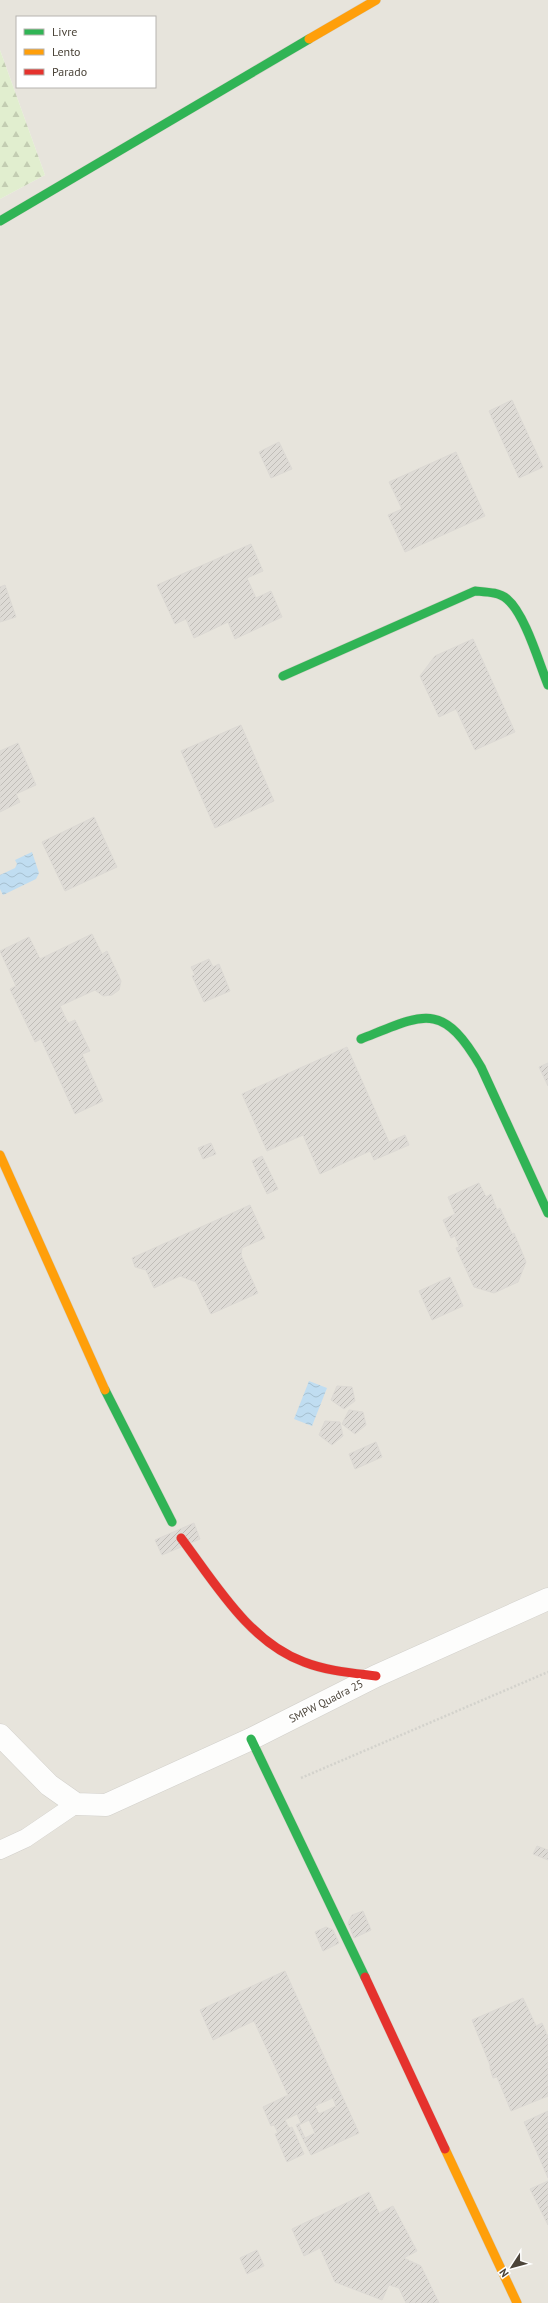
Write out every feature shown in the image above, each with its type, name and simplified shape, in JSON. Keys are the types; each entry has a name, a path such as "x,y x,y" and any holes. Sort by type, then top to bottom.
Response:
{"street":[{"path":"0,222 376,0"},
{"path":"283,676 475,592 494,592 509,600 518,614 548,685"},
{"path":"361,1039 418,1018 438,1019 458,1035 471,1048 481,1067 548,1212"},
{"path":"0,1155 66,1308 151,1483 172,1522"},
{"path":"181,1538 228,1598 270,1643 296,1659 323,1667 376,1676"},
{"name":"SMPW Quadra 25","path":"76,1804 106,1805 250,1739 376,1676 548,1599"},
{"path":"0,1735 49,1785 76,1804"},
{"path":"250,1739 345,1933 517,2303"}],"lane":[{"path":"0,1850 26,1838 76,1804"}],"path":[{"path":"275,1789 548,1672"}],"shaded area":[{"path":"0,0 548,0 548,2303 0,2303 0,199 45,175 0,50"}],"green space":[{"path":"0,50 45,175 0,199"}],"water":[{"path":"32,852 39,873 36,879 3,895 0,889 0,875 15,868 17,864 15,860"},
{"path":"309,1381 327,1388 312,1426 294,1419"}],"building":[{"path":"512,400 543,467 519,478 489,411"},
{"path":"279,442 292,469 271,478 259,452"},
{"path":"456,452 485,516 405,552 388,515 402,509 389,482"},
{"path":"251,544 263,571 247,578 256,598 271,591 282,617 235,639 228,622 194,638 186,619 175,624 157,585"},
{"path":"5,585 16,617 0,622 0,587"},
{"path":"473,639 515,732 475,750 456,709 439,717 420,676 435,656"},
{"path":"241,725 274,801 215,828 181,751"},
{"path":"18,743 36,785 16,794 20,802 0,812 0,751"},
{"path":"94,817 117,867 65,891 42,842"},
{"path":"92,934 102,954 107,951 121,981 119,990 112,995 103,996 95,990 60,1006 68,1023 75,1020 90,1051 82,1054 103,1101 75,1114 41,1039 35,1042 10,989 16,986 0,951 29,937 40,959"},
{"path":"209,959 213,967 219,964 230,991 204,1002 192,976 195,975 191,967"},
{"path":"347,1047 389,1142 405,1135 409,1145 374,1160 370,1151 320,1174 303,1135 267,1151 242,1094"},
{"path":"548,1063 548,1086 539,1067"},
{"path":"211,1143 216,1154 203,1159 198,1148"},
{"path":"262,1156 278,1189 267,1194 252,1161"},
{"path":"479,1183 486,1197 491,1194 497,1210 500,1208 512,1234 514,1233 526,1262 518,1282 494,1293 474,1287 456,1248 459,1247 455,1236 451,1238 443,1220 455,1214 448,1197"},
{"path":"250,1205 265,1238 242,1248 241,1255 258,1293 211,1314 196,1282 180,1276 154,1288 146,1270 135,1267 132,1258"},
{"path":"450,1277 463,1306 432,1320 419,1291"},
{"path":"337,1386 352,1387 355,1401 344,1409 331,1400"},
{"path":"349,1410 363,1412 366,1425 355,1434 342,1424"},
{"path":"325,1421 340,1422 343,1436 332,1445 319,1435"},
{"path":"376,1442 382,1457 355,1469 349,1454"},
{"path":"194,1523 200,1539 162,1555 155,1540"},
{"path":"537,1846 548,1850 548,1860 533,1854"},
{"path":"363,1911 371,1930 354,1938 348,1923 352,1915"},
{"path":"326,1927 333,1930 339,1943 323,1951 315,1932"},
{"path":"285,1971 359,2133 311,2155 296,2125 301,2123 297,2114 285,2120 289,2128 292,2127 304,2154 287,2162 275,2134 278,2133 274,2125 271,2126 263,2107 288,2095 254,2021 213,2040 200,2010","holes":["333,2098 336,2106 319,2114 315,2106 318,2105 317,2103 319,2104","309,2120 315,2133 305,2138 299,2125"]},
{"path":"523,1998 536,2026 542,2023 548,2037 548,2096 511,2111 497,2077 493,2078 490,2065 472,2020"},
{"path":"548,2111 548,2178 524,2122"},
{"path":"548,2181 548,2225 530,2189"},
{"path":"369,2192 379,2213 393,2206 417,2251 404,2258 421,2266 439,2303 406,2303 399,2288 389,2285 382,2300 335,2282 320,2248 304,2256 292,2229"},
{"path":"257,2250 264,2266 247,2274 240,2258"}],"traffic: fast":[{"path":"0,221 309,39"},
{"path":"283,676 475,591 500,595 514,606 526,627 548,685"},
{"path":"361,1039 401,1023 416,1019 430,1018 443,1022 455,1031 481,1067 548,1213"},
{"path":"105,1390 172,1522"},
{"path":"251,1739 365,1977"}],"traffic: slow":[{"path":"309,39 376,0"},
{"path":"0,1155 105,1390"},
{"path":"445,2149 517,2303"}],"traffic: jam":[{"path":"181,1538 220,1592 250,1626 266,1641 284,1653 322,1668 376,1676"},
{"path":"365,1977 445,2149"}]}
